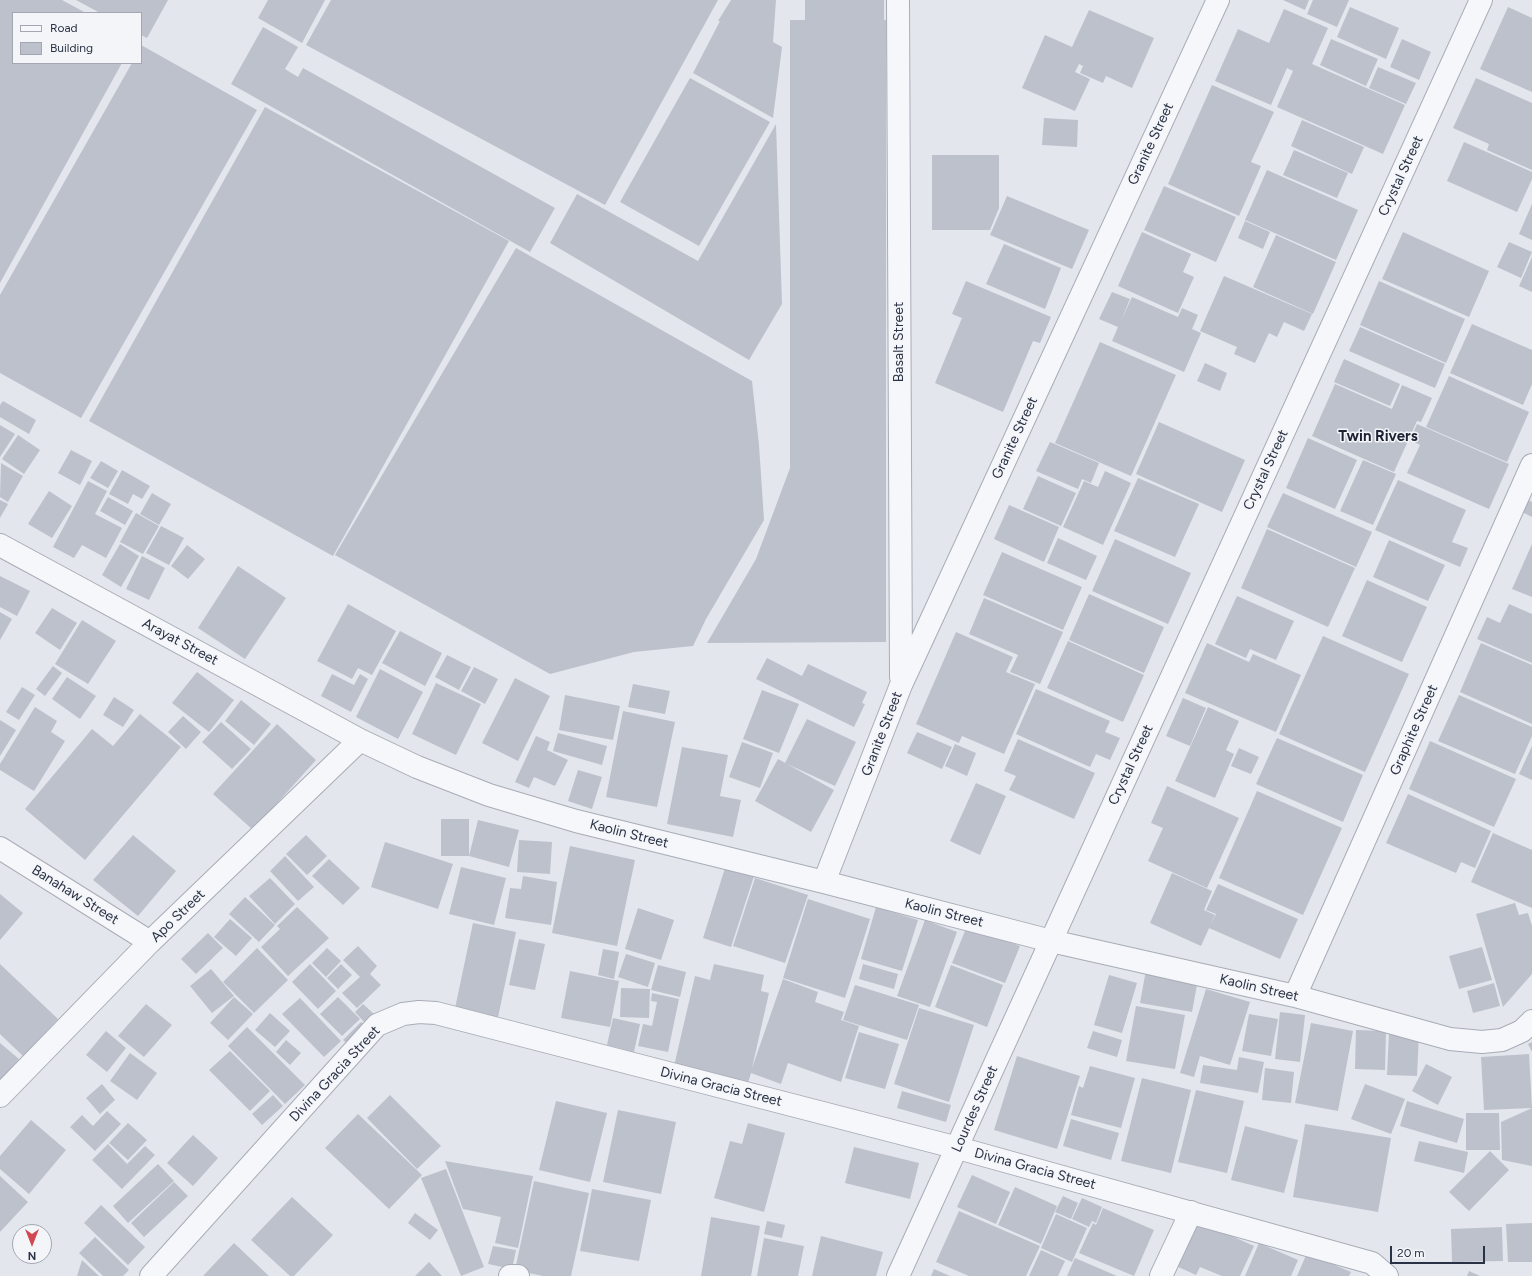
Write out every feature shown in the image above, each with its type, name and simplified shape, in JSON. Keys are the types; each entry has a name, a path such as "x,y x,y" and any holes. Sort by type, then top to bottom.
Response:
{"street":[{"name":"Basalt Street","path":"898,0 901,685"},
{"name":"Granite Street","path":"824,882 901,685 1218,0"},
{"name":"Crystal Street","path":"1051,940 1481,0"},
{"name":"Graphite Street","path":"1295,996 1532,465"},
{"name":"Arayat Street","path":"0,545 360,740"},
{"name":"Kaolin Street","path":"360,740 418,767 489,795 576,821 1051,940 1295,996 1450,1038 1482,1042 1502,1040 1522,1031 1532,1021"},
{"name":"Apo Street","path":"0,1096 150,942 360,740"},
{"name":"Banahaw Street","path":"0,848 150,942"},
{"name":"Lourdes Street","path":"898,1276 958,1148 1051,940"},
{"name":"Divina Gracia Street","path":"151,1276 377,1025 403,1014 436,1013 958,1148 1191,1212 1372,1263 1387,1276"},
{"path":"1161,1276 1191,1212"},
{"path":"510,1276 518,1276"}],"building":[{"path":"0,0 62,0 84,12 12,12 12,64 121,64 0,283"},
{"path":"76,0 168,0 147,38 142,36 142,12 98,12"},
{"path":"268,0 325,0 302,43 258,18"},
{"path":"331,0 718,0 605,205 306,45"},
{"path":"731,0 776,0 773,42 782,47 773,118 693,73 720,21 718,21"},
{"path":"805,0 884,0 884,20 886,20 886,642 707,643 756,559 790,468 790,20 805,20"},
{"path":"1283,0 1309,0 1305,10"},
{"path":"1313,0 1349,0 1337,27 1307,14"},
{"path":"1350,7 1399,28 1386,59 1337,37"},
{"path":"1508,7 1532,18 1532,92 1480,69"},
{"path":"1284,9 1328,28 1312,64 1405,105 1383,154 1277,107 1293,71 1287,68 1271,105 1215,81 1238,29 1269,43"},
{"path":"1089,10 1154,38 1132,88 1106,76 1103,83 1080,73 1083,66 1079,64 1075,72 1090,79 1075,111 1022,88 1045,35 1072,47"},
{"path":"263,27 298,47 285,69 298,77 303,68 555,208 530,252 231,84"},
{"path":"1331,39 1378,59 1366,86 1320,65"},
{"path":"1402,39 1431,52 1419,80 1390,67"},
{"path":"142,46 257,110 81,418 0,373 0,295 131,64 142,64"},
{"path":"1378,67 1416,83 1406,104 1369,88"},
{"path":"690,78 770,122 699,246 620,202"},
{"path":"1476,78 1532,103 1532,170 1487,150 1489,144 1453,128"},
{"path":"1212,85 1274,112 1251,162 1261,166 1239,216 1168,184"},
{"path":"265,107 509,241 333,556 89,421"},
{"path":"1044,118 1078,120 1077,147 1042,145"},
{"path":"1302,120 1364,147 1352,174 1291,146"},
{"path":"776,124 782,304 749,360 550,243 577,194 698,261"},
{"path":"1464,142 1532,172 1532,179 1517,212 1447,181"},
{"path":"1294,150 1348,173 1337,198 1283,175"},
{"path":"932,155 999,155 999,208 990,230 932,230"},
{"path":"1267,170 1358,210 1336,260 1245,220"},
{"path":"1164,186 1236,217 1216,262 1144,230"},
{"path":"1007,196 1089,230 1072,269 990,235"},
{"path":"1532,204 1532,240 1519,234"},
{"path":"1245,221 1270,232 1263,249 1238,238"},
{"path":"1142,232 1191,254 1183,272 1194,277 1178,313 1118,286"},
{"path":"1403,232 1489,271 1469,317 1382,279"},
{"path":"1276,235 1336,262 1313,314 1253,287"},
{"path":"1509,242 1532,252 1521,278 1497,267"},
{"path":"1004,244 1061,268 1045,309 986,284"},
{"path":"516,248 752,381 759,445 764,520 706,619 693,646 634,652 550,674 335,555"},
{"path":"1532,257 1532,292 1519,286"},
{"path":"1224,276 1312,314 1304,331 1284,322 1277,337 1269,333 1255,363 1234,354 1237,347 1200,331"},
{"path":"966,281 1051,317 1040,343 1033,341 1003,412 935,383 962,318 952,314"},
{"path":"1379,281 1465,319 1446,363 1360,325"},
{"path":"1112,292 1130,299 1121,321 1132,297 1178,317 1182,308 1198,315 1192,329 1201,333 1184,372 1112,341 1118,327 1099,319"},
{"path":"1472,324 1532,350 1532,384 1523,405 1450,373"},
{"path":"1360,327 1445,364 1435,388 1349,351"},
{"path":"1100,342 1176,375 1131,476 1055,443"},
{"path":"1344,359 1400,384 1390,406 1334,382"},
{"path":"1205,363 1227,373 1220,391 1197,381"},
{"path":"1449,376 1529,412 1507,462 1426,427"},
{"path":"1335,384 1392,409 1402,385 1432,398 1421,422 1417,421 1394,472 1312,436"},
{"path":"3,401 36,420 29,434 0,417 0,405"},
{"path":"1159,422 1245,460 1222,512 1136,474"},
{"path":"1417,424 1509,464 1489,509 1407,473 1420,445 1410,440"},
{"path":"0,425 15,434 0,457"},
{"path":"18,435 40,450 24,474 2,459"},
{"path":"1308,438 1357,460 1335,509 1286,488"},
{"path":"1050,442 1099,463 1091,483 1082,479 1078,489 1036,471"},
{"path":"71,450 92,461 80,485 58,473"},
{"path":"1363,460 1396,474 1373,525 1340,511"},
{"path":"101,461 118,471 108,488 90,478"},
{"path":"1,463 23,476 8,502 0,497"},
{"path":"122,470 150,486 142,499 133,494 128,504 109,494"},
{"path":"1105,471 1131,483 1103,545 1063,527 1084,481 1098,487"},
{"path":"1038,476 1076,493 1061,526 1023,509"},
{"path":"1138,478 1199,504 1175,557 1114,531"},
{"path":"1398,480 1466,510 1452,542 1468,548 1460,567 1375,530"},
{"path":"88,481 107,491 95,514 122,528 106,558 82,545 74,558 53,547"},
{"path":"49,491 72,506 52,538 28,524"},
{"path":"152,493 171,504 159,525 140,514"},
{"path":"1283,493 1372,532 1356,567 1267,527"},
{"path":"108,497 133,511 125,525 100,511"},
{"path":"1526,499 1532,502 1532,517 1520,511"},
{"path":"0,500 8,504 0,518"},
{"path":"1009,505 1059,527 1044,562 994,539"},
{"path":"136,513 159,526 143,554 120,542"},
{"path":"161,526 184,538 169,565 146,553"},
{"path":"1267,529 1355,568 1328,627 1241,588"},
{"path":"1058,538 1097,556 1086,580 1047,563"},
{"path":"1115,539 1191,573 1168,624 1092,591"},
{"path":"1389,540 1445,565 1428,601 1373,577"},
{"path":"120,544 139,556 121,587 102,575"},
{"path":"1532,544 1532,597 1512,589"},
{"path":"187,545 205,559 188,579 171,566"},
{"path":"1002,552 1082,587 1063,630 983,595"},
{"path":"142,556 165,568 149,600 126,589"},
{"path":"238,566 286,598 245,659 198,628"},
{"path":"0,576 30,591 17,616 0,607"},
{"path":"1367,580 1427,607 1402,662 1342,636"},
{"path":"1089,594 1164,627 1144,673 1069,640"},
{"path":"1237,596 1294,621 1276,660 1250,649 1246,658 1215,644"},
{"path":"984,598 1063,632 1040,684 1010,672 1018,655 969,634"},
{"path":"348,604 396,631 372,675 358,668 352,679 317,661"},
{"path":"1509,604 1532,614 1532,663 1477,639 1487,617 1500,623"},
{"path":"52,608 77,623 60,650 35,633"},
{"path":"0,612 12,619 0,640"},
{"path":"82,620 116,641 88,684 55,664"},
{"path":"400,631 442,653 425,686 382,663"},
{"path":"956,632 1013,657 1006,672 1035,684 1004,754 962,736 959,743 916,724"},
{"path":"1323,636 1409,674 1365,772 1279,734"},
{"path":"1068,641 1144,675 1123,722 1047,688"},
{"path":"1207,643 1249,662 1253,654 1301,675 1276,732 1185,693"},
{"path":"1481,643 1532,665 1532,724 1460,692"},
{"path":"447,655 471,667 459,690 435,677"},
{"path":"767,658 802,676 808,664 867,692 862,703 865,704 854,727 756,679"},
{"path":"53,666 62,673 45,696 36,689"},
{"path":"474,667 498,679 485,704 461,691"},
{"path":"380,669 423,692 398,739 356,717"},
{"path":"197,672 234,700 209,732 172,703"},
{"path":"332,674 354,685 360,674 368,679 351,712 321,696"},
{"path":"67,677 96,696 80,719 52,699"},
{"path":"515,678 550,696 518,761 482,743"},
{"path":"436,683 481,704 456,755 412,734"},
{"path":"633,684 670,691 665,714 628,707"},
{"path":"22,687 35,695 19,720 6,712"},
{"path":"1036,689 1110,721 1105,732 1120,738 1110,760 1096,754 1090,767 1016,734"},
{"path":"762,690 799,704 779,753 743,739"},
{"path":"565,695 620,706 613,740 559,730"},
{"path":"1459,695 1532,727 1532,736 1515,774 1438,741"},
{"path":"114,697 134,710 123,727 103,715"},
{"path":"1183,698 1206,708 1190,746 1166,736"},
{"path":"241,700 271,724 254,745 225,721"},
{"path":"35,707 57,721 51,732 65,741 34,791 0,770 0,764"},
{"path":"1208,707 1239,721 1226,750 1234,754 1215,798 1175,781"},
{"path":"623,711 675,722 657,807 606,797"},
{"path":"140,714 181,747 85,860 25,809 92,729 113,746"},
{"path":"183,716 201,732 186,749 168,732"},
{"path":"807,719 856,742 835,786 785,763"},
{"path":"0,720 16,730 0,756"},
{"path":"221,722 251,749 232,769 202,742"},
{"path":"277,724 316,760 253,830 213,794"},
{"path":"917,732 952,747 942,769 907,753"},
{"path":"558,733 607,746 602,765 553,751"},
{"path":"536,736 550,742 547,750 568,760 555,786 534,777 529,788 515,782"},
{"path":"1277,738 1363,775 1343,822 1256,784"},
{"path":"1018,739 1095,773 1074,819 1009,790 1016,776 1004,771"},
{"path":"1430,741 1516,779 1494,827 1409,789"},
{"path":"742,742 773,753 760,788 729,777"},
{"path":"955,744 976,753 967,776 945,766"},
{"path":"1532,746 1532,780 1519,774"},
{"path":"682,747 728,755 720,796 741,800 733,837 667,824"},
{"path":"1239,748 1259,757 1251,774 1231,766"},
{"path":"778,759 834,790 811,832 755,801"},
{"path":"578,770 602,777 592,809 568,801"},
{"path":"976,783 1006,796 980,855 950,841"},
{"path":"1167,786 1239,818 1207,888 1148,861 1163,828 1151,823"},
{"path":"1257,791 1342,828 1303,915 1219,878"},
{"path":"1408,794 1491,831 1475,868 1461,862 1456,873 1386,843"},
{"path":"441,819 469,819 469,856 441,856"},
{"path":"478,820 519,830 509,867 469,856"},
{"path":"1493,833 1532,850 1532,908 1471,882"},
{"path":"133,835 176,871 138,916 93,880"},
{"path":"306,835 327,856 307,875 286,854"},
{"path":"519,840 552,842 550,874 517,872"},
{"path":"385,842 453,864 438,909 371,887"},
{"path":"570,846 635,860 617,946 552,933"},
{"path":"285,856 314,887 298,901 270,871"},
{"path":"329,859 360,888 343,905 312,876"},
{"path":"461,867 506,878 494,925 449,914"},
{"path":"725,868 754,876 731,947 703,938"},
{"path":"1172,873 1212,891 1204,910 1215,915 1201,946 1150,923"},
{"path":"523,876 557,882 551,925 505,918 510,888 521,889"},
{"path":"270,878 295,904 275,924 249,896"},
{"path":"755,878 808,895 785,963 733,946"},
{"path":"1218,884 1298,919 1280,959 1209,928 1216,914 1206,910"},
{"path":"0,894 23,913 0,940"},
{"path":"245,897 275,925 259,942 229,914"},
{"path":"808,899 870,919 845,998 783,978"},
{"path":"1515,903 1519,915 1528,913 1532,926 1532,974 1503,1007 1476,914"},
{"path":"297,907 329,938 288,976 261,947 280,929 277,926"},
{"path":"876,907 918,920 902,971 861,959"},
{"path":"638,908 674,920 661,960 625,949"},
{"path":"230,919 252,938 236,956 214,937"},
{"path":"925,920 957,932 930,1007 897,996"},
{"path":"473,923 516,932 497,1022 454,1013"},
{"path":"967,926 1020,946 1005,983 952,963"},
{"path":"208,933 223,948 196,974 181,959"},
{"path":"519,939 545,944 535,990 509,985"},
{"path":"358,946 377,966 370,974 381,985 357,1008 342,993 360,977 343,960"},
{"path":"1482,947 1492,980 1459,989 1449,956"},
{"path":"257,948 288,980 254,1013 223,982"},
{"path":"327,948 341,961 326,977 312,963"},
{"path":"603,949 619,952 614,979 598,975"},
{"path":"626,954 655,963 648,987 618,977"},
{"path":"0,964 58,1019 23,1056 0,1034"},
{"path":"310,964 336,991 318,1009 292,982"},
{"path":"341,964 352,975 338,989 327,978"},
{"path":"714,964 764,975 761,991 769,993 752,1068 783,979 818,992 815,1002 844,1012 841,1020 859,1026 841,1082 788,1063 781,1084 751,1073 748,1083 674,1066 695,976 710,980"},
{"path":"863,964 898,974 894,989 859,979"},
{"path":"658,965 686,972 680,997 651,990"},
{"path":"951,965 1003,985 987,1027 935,1007"},
{"path":"211,969 234,996 212,1013 190,986"},
{"path":"1146,970 1198,979 1192,1012 1140,1003"},
{"path":"570,971 619,981 610,1027 561,1018"},
{"path":"1109,975 1137,983 1122,1033 1094,1025"},
{"path":"1494,983 1500,1006 1473,1013 1467,991"},
{"path":"855,985 919,1005 907,1040 843,1020"},
{"path":"621,988 650,989 649,1018 620,1017"},
{"path":"1206,989 1250,1002 1230,1065 1200,1056 1194,1077 1180,1073"},
{"path":"652,993 679,999 668,1052 638,1046 643,1024 652,1026 657,1002 651,1001"},
{"path":"234,997 253,1014 228,1040 210,1023"},
{"path":"338,997 360,1019 342,1036 320,1014"},
{"path":"300,998 341,1041 324,1057 282,1014"},
{"path":"146,1004 172,1025 144,1057 118,1036"},
{"path":"363,1004 375,1015 366,1024 355,1012"},
{"path":"1136,1006 1185,1015 1175,1069 1126,1061"},
{"path":"919,1008 974,1025 949,1102 894,1084"},
{"path":"1280,1012 1305,1015 1300,1062 1275,1059"},
{"path":"270,1013 290,1031 275,1047 255,1030"},
{"path":"1249,1014 1278,1019 1271,1056 1242,1051"},
{"path":"613,1018 640,1024 634,1052 607,1045"},
{"path":"361,1022 370,1031 352,1048 343,1040"},
{"path":"1311,1023 1353,1031 1338,1111 1295,1103"},
{"path":"247,1027 305,1085 285,1104 228,1046"},
{"path":"1356,1030 1386,1031 1385,1070 1355,1069"},
{"path":"106,1031 126,1048 107,1072 86,1055"},
{"path":"1093,1031 1122,1040 1117,1057 1087,1048"},
{"path":"859,1032 899,1044 885,1089 845,1078"},
{"path":"1389,1032 1419,1033 1417,1076 1387,1075"},
{"path":"286,1040 301,1053 290,1065 276,1052"},
{"path":"1532,1042 1532,1052 1528,1044"},
{"path":"0,1043 19,1059 0,1080"},
{"path":"230,1051 270,1091 250,1111 209,1070"},
{"path":"130,1053 157,1073 137,1100 110,1081"},
{"path":"1529,1054 1532,1108 1484,1110 1481,1057"},
{"path":"1017,1056 1080,1076 1057,1149 994,1130"},
{"path":"1239,1057 1264,1062 1258,1093 1200,1083 1203,1065 1237,1070"},
{"path":"1426,1064 1452,1077 1438,1105 1412,1091"},
{"path":"1090,1066 1135,1078 1121,1128 1071,1115 1079,1086 1083,1088"},
{"path":"1265,1068 1294,1072 1291,1103 1262,1100"},
{"path":"1142,1078 1191,1090 1171,1173 1121,1161"},
{"path":"102,1084 115,1100 100,1114 86,1098"},
{"path":"1365,1084 1405,1099 1391,1134 1351,1119"},
{"path":"1196,1090 1244,1101 1227,1173 1178,1162"},
{"path":"902,1091 951,1105 946,1122 897,1108"},
{"path":"273,1095 283,1106 262,1125 252,1114"},
{"path":"390,1095 441,1146 417,1169 367,1118"},
{"path":"556,1101 607,1113 590,1182 539,1170"},
{"path":"1407,1101 1464,1119 1457,1143 1400,1126"},
{"path":"1532,1108 1532,1166 1502,1160 1501,1122"},
{"path":"618,1110 676,1122 661,1194 603,1182"},
{"path":"107,1111 121,1124 95,1151 70,1127 82,1115 93,1126"},
{"path":"1466,1113 1499,1113 1500,1150 1466,1150"},
{"path":"358,1114 422,1175 389,1209 325,1148"},
{"path":"1071,1119 1119,1133 1111,1160 1063,1146"},
{"path":"31,1120 66,1150 29,1194 0,1169 0,1156"},
{"path":"128,1123 147,1140 128,1160 109,1143"},
{"path":"748,1123 785,1133 764,1212 714,1198 730,1141 742,1144"},
{"path":"1305,1124 1391,1138 1378,1212 1293,1197"},
{"path":"1245,1126 1298,1140 1284,1193 1231,1180"},
{"path":"193,1135 218,1158 193,1186 167,1163"},
{"path":"1419,1141 1468,1152 1464,1173 1414,1161"},
{"path":"108,1144 127,1164 145,1146 155,1155 122,1189 92,1160"},
{"path":"854,1147 919,1163 910,1199 845,1183"},
{"path":"1490,1151 1509,1170 1469,1211 1449,1192"},
{"path":"445,1161 533,1176 518,1248 495,1243 501,1217 463,1209"},
{"path":"158,1164 174,1181 128,1223 113,1206"},
{"path":"446,1169 484,1267 461,1276 421,1178"},
{"path":"972,1175 1010,1192 996,1224 957,1207"},
{"path":"0,1176 28,1202 0,1232"},
{"path":"534,1181 589,1193 571,1276 543,1276 515,1270"},
{"path":"174,1182 188,1196 144,1237 131,1223"},
{"path":"1015,1187 1057,1206 1041,1244 998,1225"},
{"path":"592,1189 651,1200 639,1261 580,1251"},
{"path":"1063,1196 1078,1203 1071,1219 1055,1212"},
{"path":"292,1197 333,1235 294,1276 290,1276 251,1240"},
{"path":"1082,1198 1102,1207 1096,1223 1092,1221 1089,1227 1072,1219"},
{"path":"101,1205 145,1247 128,1265 84,1223"},
{"path":"1103,1208 1154,1230 1134,1276 1079,1253 1093,1223 1096,1225"},
{"path":"959,1211 1040,1246 1026,1276 969,1276 936,1262"},
{"path":"415,1213 438,1230 430,1240 408,1223"},
{"path":"1056,1214 1087,1228 1072,1262 1041,1248"},
{"path":"711,1217 760,1226 751,1276 701,1276"},
{"path":"1196,1220 1254,1246 1240,1276 1222,1276 1200,1267 1196,1275 1176,1266"},
{"path":"767,1221 785,1225 782,1238 764,1234"},
{"path":"1532,1223 1532,1262 1508,1262 1506,1224"},
{"path":"1502,1227 1503,1261 1452,1262 1451,1229"},
{"path":"821,1236 883,1252 876,1276 812,1276"},
{"path":"95,1237 129,1270 123,1276 103,1276 79,1253"},
{"path":"764,1238 804,1246 798,1276 757,1276"},
{"path":"234,1243 269,1276 203,1276"},
{"path":"1259,1243 1298,1260 1291,1276 1245,1276"},
{"path":"493,1246 516,1250 512,1269 488,1264"},
{"path":"1041,1250 1065,1261 1058,1276 1029,1276"},
{"path":"1307,1253 1351,1272 1349,1276 1297,1276"},
{"path":"1075,1258 1117,1276 1067,1276"},
{"path":"82,1260 99,1276 77,1276"},
{"path":"429,1262 442,1276 415,1276"},
{"path":"934,1269 950,1276 931,1276"},
{"path":"1469,1271 1480,1276 1467,1276"}],"district":[{"name":"Twin Rivers","path":"1378,437"}]}
